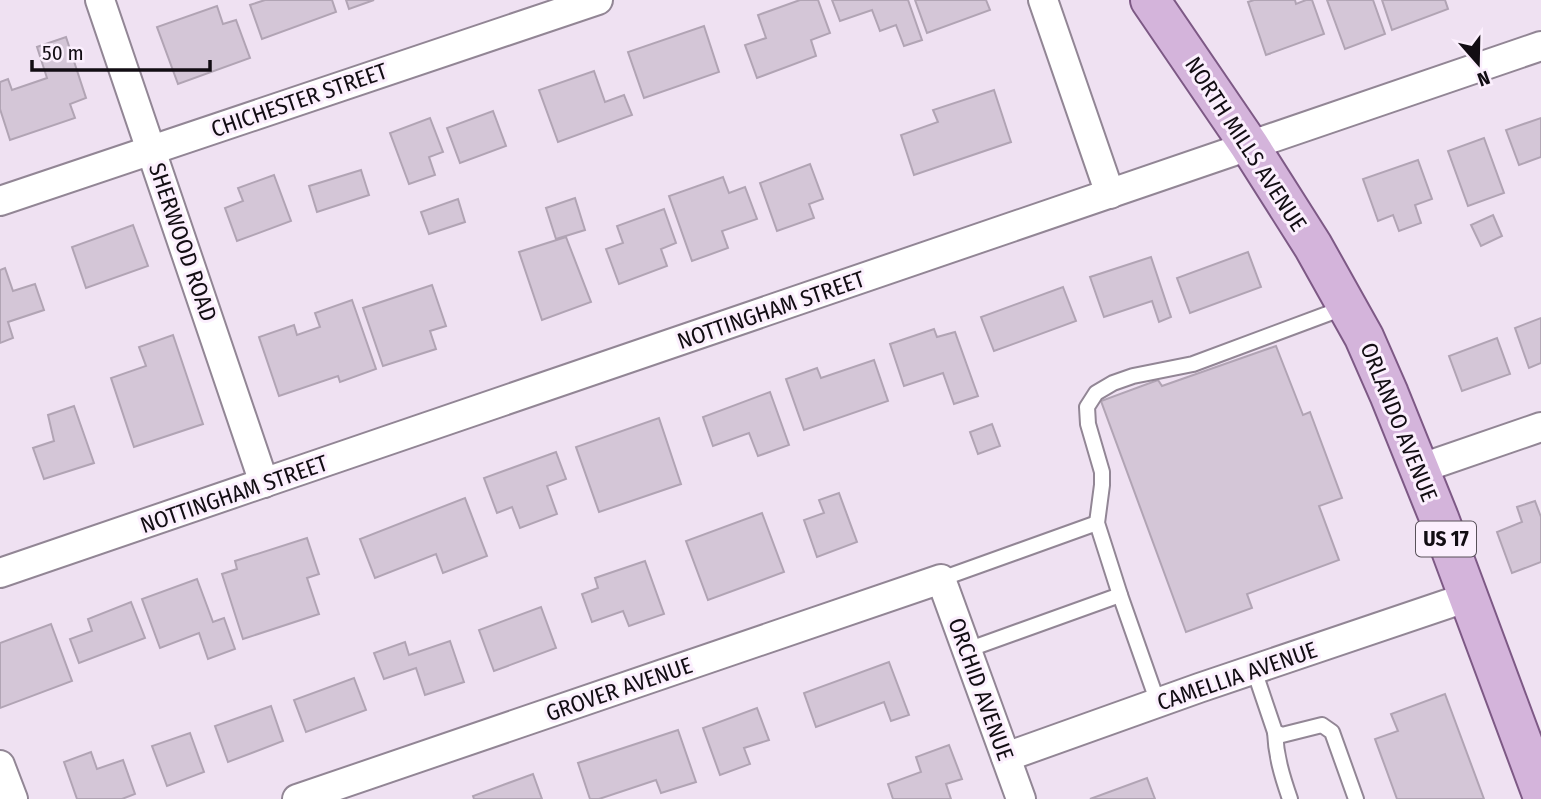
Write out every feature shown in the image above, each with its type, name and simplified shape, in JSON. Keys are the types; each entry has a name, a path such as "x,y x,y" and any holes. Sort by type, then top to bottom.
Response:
{"main road":[{"name":"NORTH MILLS AVENUE","path":"1150,0 1249,145 1343,299"},
{"name":"ORLANDO AVENUE","path":"1343,299 1374,360 1419,469 1541,792"}],"street":[{"name":"SHERWOOD ROAD","path":"100,0 264,484"},
{"name":"CHICHESTER STREET","path":"0,201 598,0"},
{"path":"1043,0 1110,194"},
{"name":"NOTTINGHAM STREET","path":"0,573 1541,46"},
{"path":"1419,469 1541,427"},
{"name":"ORCHID AVENUE","path":"941,579 1021,799"},
{"name":"GROVER AVENUE","path":"297,799 941,579"},
{"name":"CAMELLIA AVENUE","path":"1006,757 1468,597"},
{"path":"0,765 13,799"}],"lane":[{"path":"1158,703 1097,523 1102,472 1088,424 1087,407 1096,393 1112,383 1193,364 1343,299"},
{"path":"941,579 1097,523"},
{"path":"967,650 1120,594"},
{"path":"1254,670 1275,732 1276,753 1290,799"},
{"path":"1275,732 1283,735 1322,725 1332,732 1356,799"}],"building":[{"path":"265,0 332,0 336,12 262,39 250,5"},
{"path":"346,0 374,0 349,9"},
{"path":"800,0 818,0 830,33 811,40 816,56 757,78 745,45 766,38 758,15"},
{"path":"832,0 908,0 922,40 904,46 896,25 880,31 872,10 840,21"},
{"path":"915,0 986,0 990,10 927,33"},
{"path":"1295,0 1296,4 1312,0 1324,34 1266,55 1248,2"},
{"path":"1327,0 1373,0 1385,34 1345,49"},
{"path":"1382,0 1445,0 1448,9 1392,30"},
{"path":"217,6 223,24 236,20 250,58 178,84 157,27"},
{"path":"704,26 719,72 644,98 628,52"},
{"path":"66,37 86,98 70,104 75,118 10,140 0,109 0,82 8,79 12,90 47,78 37,47"},
{"path":"594,71 605,102 624,95 632,115 558,142 539,90"},
{"path":"994,90 1011,142 914,175 901,135 938,122 933,110"},
{"path":"493,111 506,146 460,163 447,128"},
{"path":"430,118 443,152 429,157 435,175 409,184 390,133"},
{"path":"1541,118 1541,157 1519,165 1506,130"},
{"path":"1484,138 1504,193 1468,206 1448,151"},
{"path":"1418,160 1432,199 1415,205 1421,223 1399,231 1393,215 1378,221 1363,179"},
{"path":"810,164 823,199 809,204 814,218 777,231 760,183"},
{"path":"361,170 369,195 317,212 309,186"},
{"path":"274,175 291,221 237,241 225,208 243,201 238,188"},
{"path":"723,177 729,193 745,187 757,219 722,231 728,248 692,261 669,196"},
{"path":"575,198 585,230 556,239 546,208"},
{"path":"458,199 465,222 429,234 421,212"},
{"path":"664,209 676,243 661,249 667,266 619,284 606,249 623,243 617,226"},
{"path":"1493,215 1502,236 1481,246 1471,225"},
{"path":"133,225 148,266 86,288 72,247"},
{"path":"566,237 591,302 542,320 519,252"},
{"path":"1248,252 1261,287 1190,313 1177,278"},
{"path":"1151,257 1171,317 1159,322 1152,301 1104,317 1090,277"},
{"path":"5,268 13,291 35,284 44,310 8,322 13,338 0,343 0,270"},
{"path":"432,285 446,326 430,331 436,349 383,366 363,308"},
{"path":"1063,287 1076,321 994,351 981,317"},
{"path":"352,300 376,369 340,382 338,376 279,396 259,337 294,325 297,335 320,327 315,313"},
{"path":"1541,318 1541,363 1529,368 1515,328"},
{"path":"934,329 937,337 955,332 978,396 954,404 943,373 904,386 890,344"},
{"path":"173,335 203,424 134,447 111,378 146,366 139,347"},
{"path":"1497,338 1510,374 1462,391 1449,356"},
{"path":"1276,346 1303,415 1310,412 1342,498 1319,506 1339,560 1247,594 1252,608 1186,632 1101,401 1158,380 1162,386"},
{"path":"874,360 888,401 804,430 786,379 817,368 821,378"},
{"path":"770,392 789,445 758,456 749,433 713,446 703,417"},
{"path":"74,406 94,463 44,479 33,448 54,441 48,415"},
{"path":"659,418 681,484 599,512 576,447"},
{"path":"992,424 1000,446 978,454 970,432"},
{"path":"556,452 566,479 547,486 557,514 520,528 512,507 497,513 484,478"},
{"path":"839,493 857,542 817,557 804,520 824,513 819,500"},
{"path":"465,498 487,556 443,573 436,554 375,578 360,539"},
{"path":"1535,501 1541,517 1541,562 1512,573 1497,532 1522,522 1517,507"},
{"path":"762,513 784,572 708,600 686,541"},
{"path":"307,538 319,574 307,578 319,614 243,639 222,574 237,569 235,561"},
{"path":"645,561 664,614 629,626 623,611 592,622 582,594 598,588 595,578"},
{"path":"197,579 213,622 224,618 235,649 208,659 199,633 160,648 142,599"},
{"path":"131,602 145,638 79,663 70,639 92,631 88,619"},
{"path":"541,607 556,648 494,671 479,630"},
{"path":"51,624 72,681 0,708 0,643"},
{"path":"450,641 464,682 425,695 416,668 384,679 374,653 405,642 409,655"},
{"path":"889,662 909,715 891,721 884,702 816,727 804,693"},
{"path":"354,678 366,710 306,732 294,700"},
{"path":"1445,694 1484,799 1397,799 1375,739 1398,731 1391,714"},
{"path":"271,706 283,741 228,762 215,726"},
{"path":"757,708 769,740 744,748 750,764 720,775 703,728"},
{"path":"678,730 696,782 661,793 656,780 599,799 590,799 578,763"},
{"path":"190,733 204,772 167,786 152,746"},
{"path":"949,745 962,779 946,784 951,799 893,799 888,784 921,772 916,757"},
{"path":"91,752 97,769 123,760 135,794 122,799 77,799 64,762"},
{"path":"533,774 542,799 474,799 473,796"},
{"path":"1147,778 1155,799 1090,799"}]}
